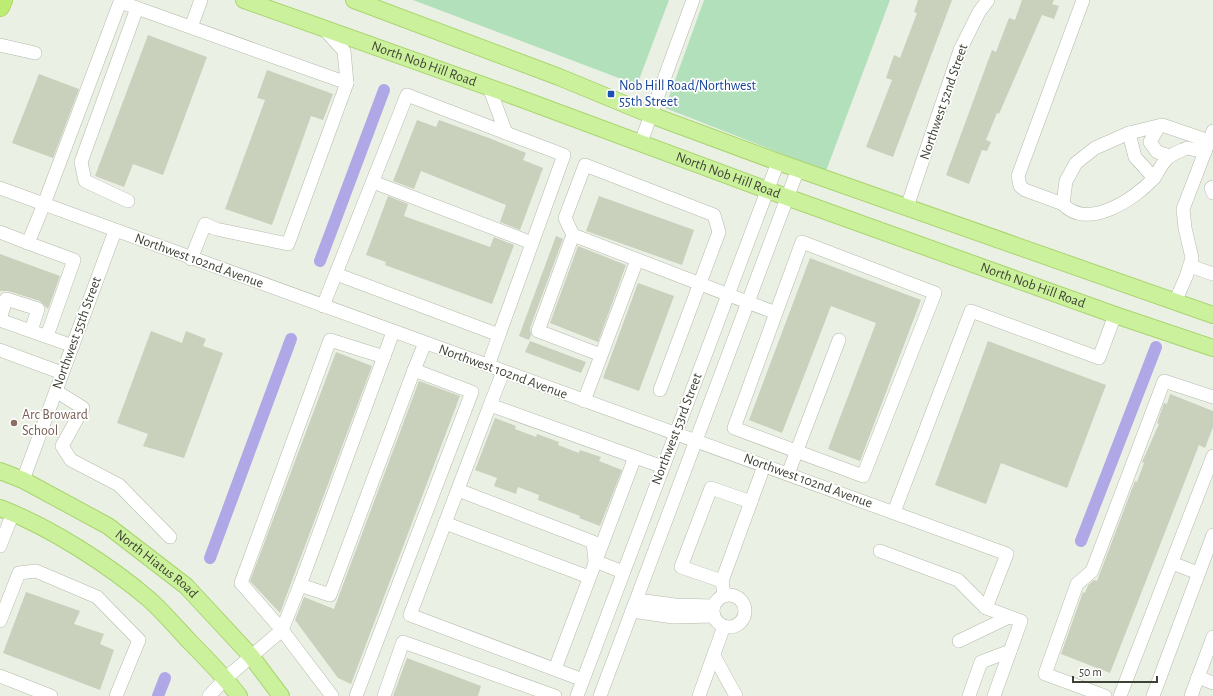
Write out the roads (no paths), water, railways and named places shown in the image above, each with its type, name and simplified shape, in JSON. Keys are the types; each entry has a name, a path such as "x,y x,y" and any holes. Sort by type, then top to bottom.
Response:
{"highway":[{"path":"0,7 3,0"}],"main road":[{"name":"North Nob Hill Road","path":"244,0 641,142 767,190 1115,315 1213,348"},
{"name":"North Nob Hill Road","path":"354,0 559,76 651,115 778,162 1213,315"},
{"name":"North Hiatus Road","path":"0,471 23,480 108,526 186,586 251,656 281,696"},
{"path":"6,510 104,564 150,601 226,678 239,696"}],"street":[{"path":"191,27 201,0"},
{"path":"641,142 693,0"},
{"name":"Northwest 52nd Street","path":"907,207 960,50 979,12 988,0"},
{"path":"1083,0 1018,176 1020,186 1025,190 1063,204 1073,212 1092,215 1127,202 1154,178 1166,158 1187,148 1209,144"},
{"path":"28,243 120,2 347,83"},
{"path":"128,201 85,181 81,162 137,8"},
{"path":"191,259 205,224 216,228 288,244 347,83 344,50 324,29"},
{"path":"0,45 35,53"},
{"path":"489,88 506,133"},
{"path":"323,306 407,95 564,155 488,366"},
{"path":"1063,204 1066,181 1076,163 1095,148 1129,132 1162,125 1209,144"},
{"path":"1159,126 1150,142 1156,152 1170,156"},
{"path":"1129,132 1135,157 1154,178"},
{"path":"1175,302 1192,258 1185,228 1183,209 1209,144"},
{"name":"Northwest 53rd Street","path":"580,695 623,572 778,162"},
{"path":"660,390 700,283 719,232 714,215 585,165 565,218 573,235 700,283 776,313"},
{"name":"Northwest 53rd Street","path":"600,696 798,169"},
{"path":"373,182 532,243"},
{"path":"1213,187 1211,188 1213,193"},
{"name":"Northwest 102nd Avenue","path":"0,188 675,435 788,474 1007,554 986,608"},
{"name":"Northwest 55th Street","path":"23,480 115,231"},
{"path":"0,232 74,260 47,336"},
{"path":"573,235 538,331 601,355"},
{"path":"802,242 935,293 863,476 734,428 776,313 802,242"},
{"path":"584,401 637,260"},
{"path":"1190,266 1213,274"},
{"path":"336,274 499,335"},
{"path":"894,512 971,311 1099,358 1115,315"},
{"path":"31,331 72,346"},
{"path":"209,696 226,678 282,630 393,332"},
{"path":"332,696 282,630 240,583 330,340 384,357"},
{"path":"788,474 839,340"},
{"path":"300,585 330,595 425,343"},
{"path":"0,350 62,373"},
{"path":"356,696 472,392 414,370"},
{"path":"503,372 410,615 575,677"},
{"path":"1105,696 1045,674 1077,584 1092,571 1164,381 1213,397"},
{"path":"56,391 82,408 62,446 72,460 119,485 170,537"},
{"path":"490,405 663,467"},
{"path":"1120,696 1213,456"},
{"path":"554,669 635,457"},
{"path":"724,595 722,581 764,466"},
{"path":"722,581 681,567 711,488 751,502"},
{"path":"458,490 593,542 595,561"},
{"path":"0,546 6,510"},
{"path":"445,523 590,577"},
{"path":"1153,696 1213,535"},
{"path":"880,551 958,580 986,608 1021,621 994,696"},
{"path":"595,561 623,572"},
{"path":"1172,563 1198,573"},
{"path":"0,620 19,573 36,571 97,597 139,640 116,696"},
{"path":"724,595 734,595 743,600 746,610 745,616 739,624 734,626 724,626 716,620 714,611 719,598 724,595"},
{"path":"634,605 673,617 714,611"},
{"path":"959,641 1010,617"},
{"path":"699,696 724,626"},
{"path":"1191,696 1213,637"},
{"path":"384,696 403,642 555,696"},
{"path":"969,696 981,662 1010,652"},
{"path":"714,656 736,696"},
{"path":"0,676 51,696"},
{"path":"1198,677 1213,683"}],"waterway":[{"path":"320,261 384,90"},
{"path":"210,558 291,339"},
{"path":"1081,541 1156,347"},
{"path":"158,696 165,678"}],"place":[{"name":"Nob Hill Road/Northwest 55th Street","path":"611,94"},
{"name":"Arc Broward School","path":"14,423"}]}
